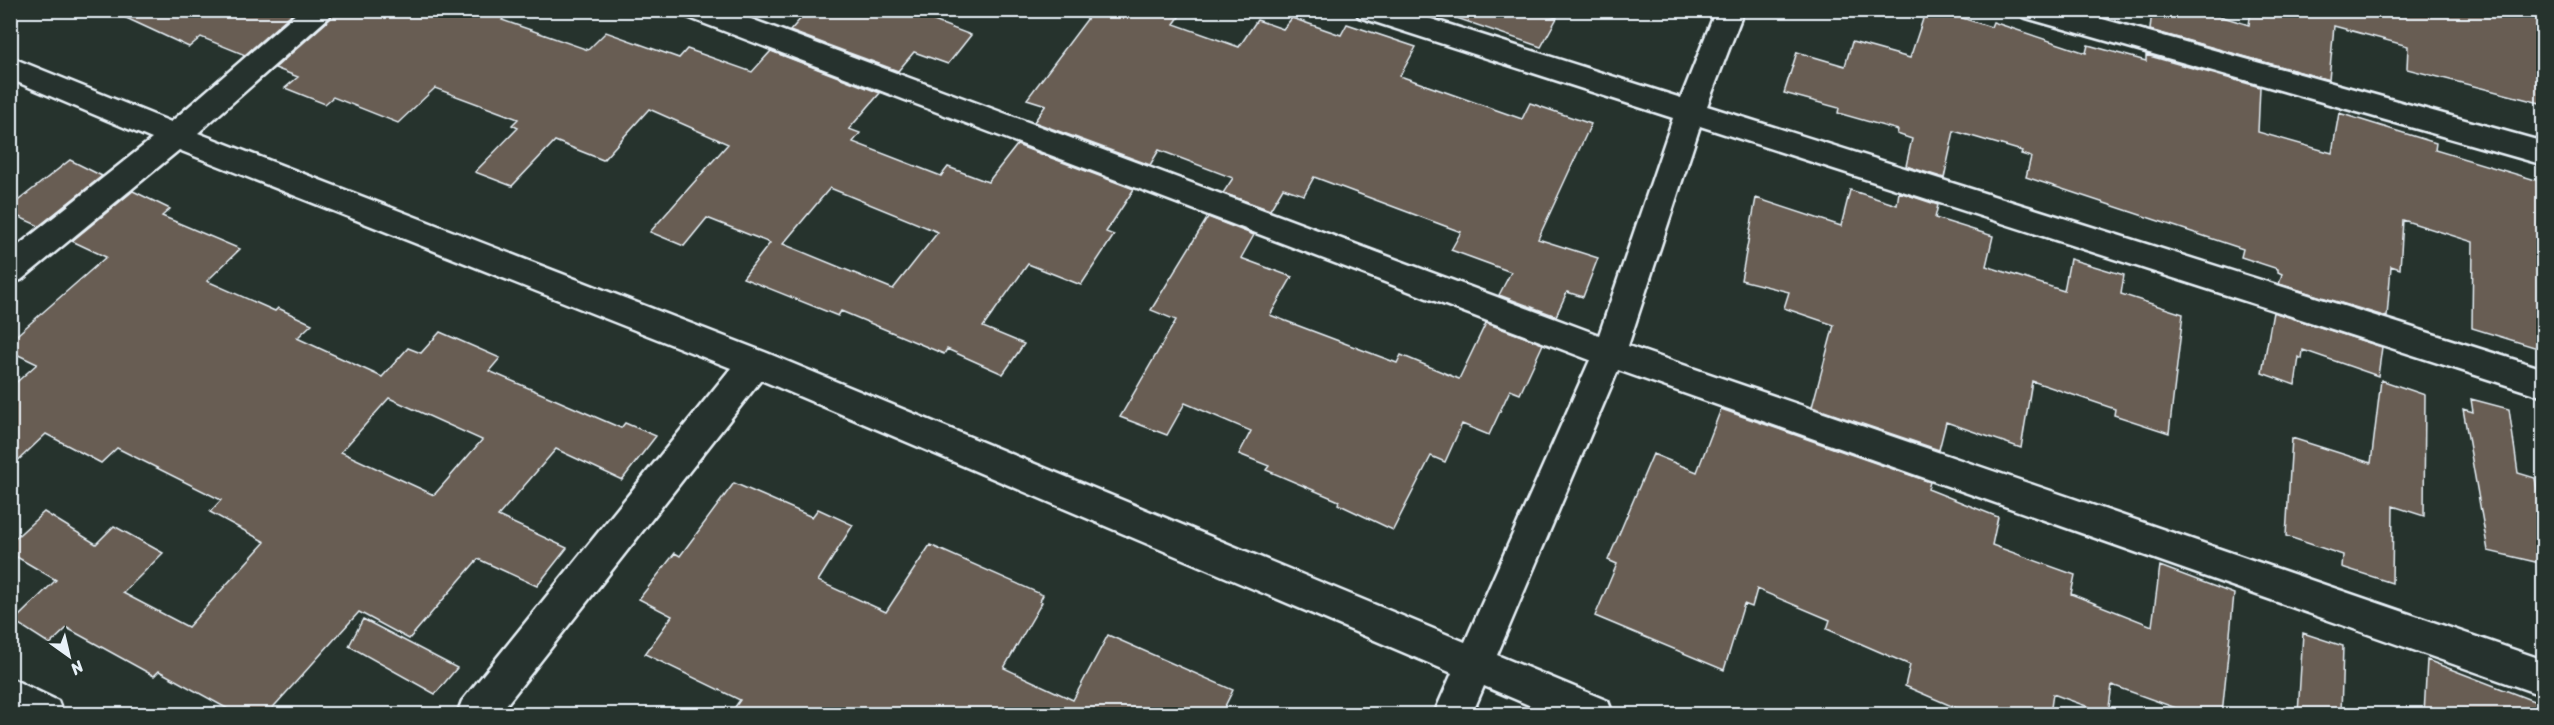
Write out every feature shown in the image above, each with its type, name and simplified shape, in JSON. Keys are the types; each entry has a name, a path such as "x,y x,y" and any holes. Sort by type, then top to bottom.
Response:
{"street":[{"path":"10,272 175,136 319,10"},
{"path":"698,10 1609,353 2544,678"},
{"path":"1369,10 2544,383"},
{"path":"1453,714 1609,353 1690,112 1730,10"},
{"path":"2033,10 2544,154"},
{"path":"10,67 175,136 755,363 1594,714"},
{"path":"476,714 755,363"},
{"path":"10,696 44,714"}],"building":[{"path":"109,10 296,10 245,55 201,37 189,47"},
{"path":"335,10 512,10 502,20 588,50 606,32 679,58 687,49 752,72 771,51 880,93 849,129 860,133 853,142 941,176 948,167 988,182 1017,145 1134,189 1106,232 1114,235 1081,285 1028,264 983,327 1024,344 1003,374 947,349 944,354 841,311 838,316 743,278 770,243 707,218 684,246 650,232 728,144 649,109 603,160 555,141 512,186 475,172 518,128 512,125 518,119 435,88 398,123 333,97 325,104 285,88 298,77 275,68 330,19","holes":["830,188 938,232 893,289 783,244"]},
{"path":"808,10 905,10 971,35 948,64 914,52 898,71 790,31"},
{"path":"1094,10 1184,10 1174,24 1239,47 1257,20 1283,29 1292,18 1341,35 1347,24 1416,47 1400,76 1522,119 1530,103 1591,124 1538,239 1598,258 1583,297 1567,292 1556,316 1499,295 1511,272 1451,250 1461,232 1314,177 1304,195 1283,188 1270,210 1223,193 1233,178 1159,150 1150,165 1034,122 1046,105 1027,99"},
{"path":"1452,10 1535,10 1557,18 1541,47 1451,16"},
{"path":"1926,10 1937,10 1991,27 1993,22 2086,53 2088,45 2146,61 2146,55 2260,87 2258,132 2332,153 2339,113 2436,143 2435,150 2539,181 2544,350 2472,328 2473,242 2403,220 2400,269 2391,266 2387,317 2279,284 2282,274 2278,272 2278,269 2241,257 2243,249 2026,177 2031,157 2021,154 2022,151 1954,131 1944,178 1906,166 1912,139 1897,134 1898,130 1838,113 1839,108 1784,93 1797,52 1845,66 1852,42 1910,58"},
{"path":"2152,10 2200,10 2249,25 2251,10 2544,10 2544,104 2407,69 2408,46 2334,26 2329,80 2150,30"},
{"path":"70,160 102,176 39,226 10,213 10,207"},
{"path":"1850,190 1897,205 1899,192 1938,205 1935,218 1993,236 1986,266 2064,291 2070,259 2124,275 2121,294 2183,314 2169,433 2114,415 2115,409 2032,381 2021,448 1946,422 1939,450 1812,407 1834,325 1784,308 1789,292 1741,280 1756,198 1841,226"},
{"path":"133,191 170,209 162,216 240,249 207,281 275,311 278,308 312,324 297,338 382,377 408,348 421,353 440,332 500,358 489,371 621,428 625,423 656,436 622,480 556,449 498,516 567,548 537,586 478,559 409,639 359,612 267,714 237,714 159,671 154,676 67,628 50,644 14,621 56,580 10,553 10,543 44,512 96,544 114,526 163,553 123,593 188,627 265,542 210,512 221,500 117,448 101,463 46,434 10,468 10,388 37,364 10,351 10,341 106,257 72,241","holes":["389,398 482,440 434,495 341,452"]},
{"path":"1208,217 1254,235 1241,258 1292,277 1270,315 1397,363 1401,355 1459,379 1486,323 1543,344 1520,394 1510,390 1489,435 1462,424 1445,462 1431,456 1393,530 1338,504 1339,501 1266,470 1269,466 1239,454 1251,431 1185,403 1167,435 1120,417 1176,320 1151,310"},
{"path":"2273,312 2382,347 2378,376 2303,350 2302,359 2299,357 2295,385 2262,373"},
{"path":"2381,380 2425,395 2424,516 2393,506 2392,583 2342,567 2343,555 2286,536 2292,438 2371,463"},
{"path":"2471,399 2509,409 2518,473 2535,478 2544,528 2544,564 2488,551 2463,409 2473,412"},
{"path":"1721,409 1930,482 1928,489 1998,517 1992,545 2075,575 2071,594 2152,626 2160,566 2234,594 2222,714 2176,714 2176,708 2112,685 2108,714 2053,694 2050,714 1970,714 1905,686 1910,665 1827,629 1830,620 1757,589 1752,607 1744,604 1724,670 1595,616 1617,564 1608,560 1653,454 1697,472"},
{"path":"734,483 812,517 818,509 853,525 818,581 886,612 930,545 1043,595 1040,601 1042,602 1004,668 1073,700 1108,635 1233,690 1221,714 730,714 740,700 645,654 672,616 639,599 675,553 680,556"},
{"path":"363,619 457,668 435,694 349,646"},
{"path":"2303,633 2343,646 2341,714 2298,714"},
{"path":"2427,660 2544,705 2544,714 2424,714"}]}
